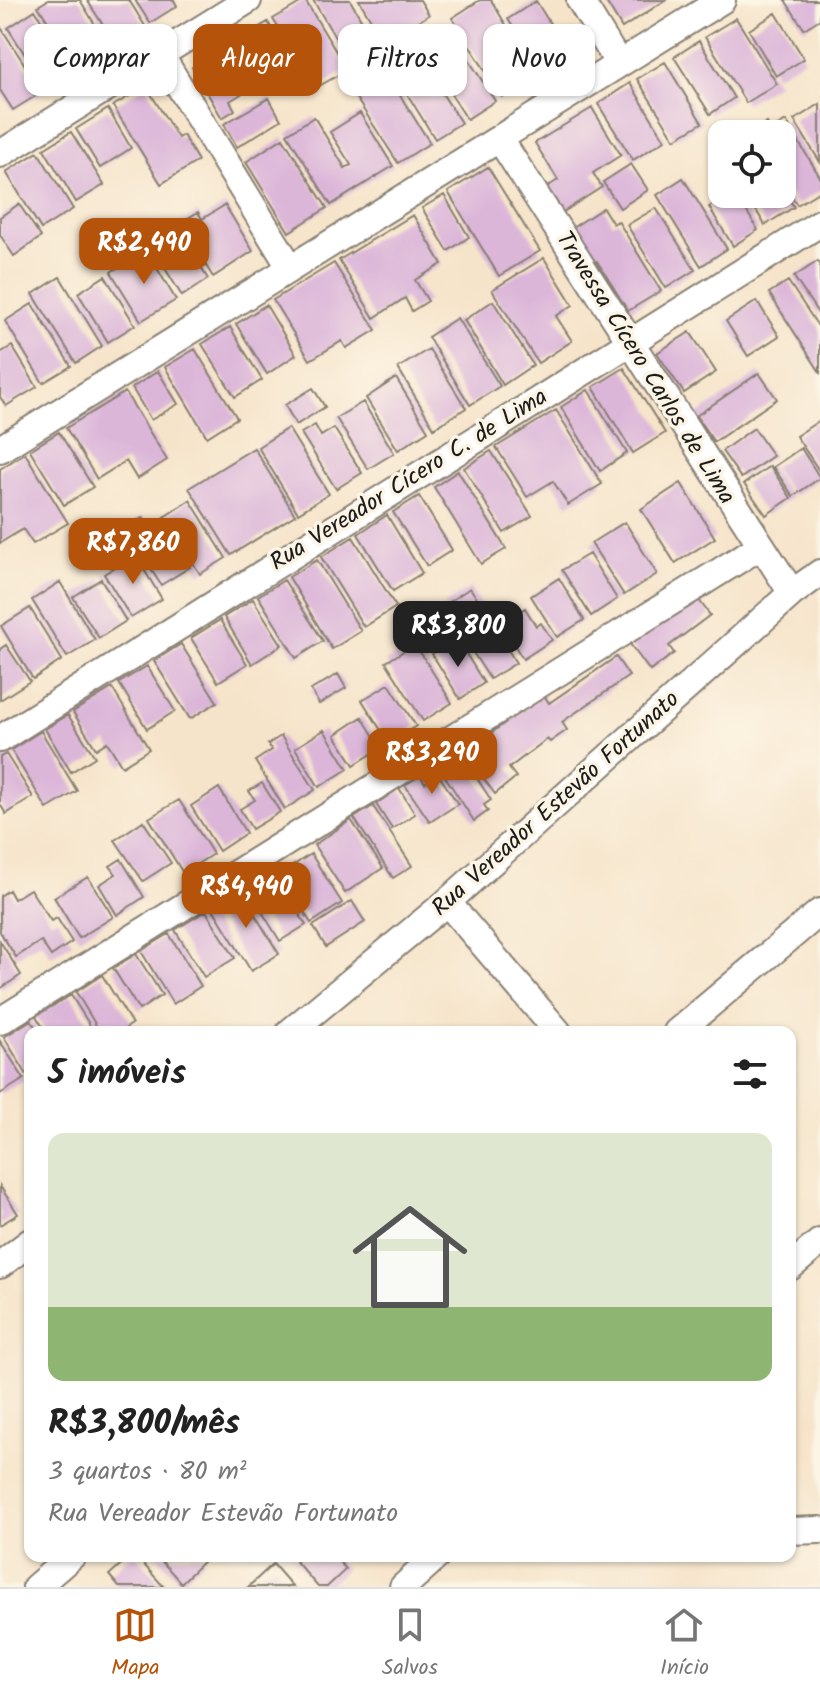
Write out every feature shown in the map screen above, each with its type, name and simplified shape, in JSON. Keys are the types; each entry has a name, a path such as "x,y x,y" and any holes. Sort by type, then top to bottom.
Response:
{"street":[{"path":"177,46 248,0"},
{"path":"580,0 619,64"},
{"path":"0,449 290,267 501,141 722,0"},
{"path":"177,82 290,267"},
{"path":"0,154 95,96"},
{"name":"Travessa Cícero Carlos de Lima","path":"501,141 759,547 792,593"},
{"name":"Rua Vereador Cícero C. de Lima","path":"0,739 820,223"},
{"path":"0,1021 759,547"},
{"name":"Rua Vereador Estevão Fortunato","path":"297,1026 447,902 792,593 820,573"},
{"path":"447,902 553,1026"},
{"path":"684,1026 820,912"},
{"path":"796,1262 820,1242"},
{"path":"0,1265 24,1247"},
{"path":"796,1531 820,1530"},
{"path":"36,1587 65,1562"},
{"path":"403,1587 430,1562"}],"building":[{"path":"48,0 80,0 95,24 49,24 38,6"},
{"path":"87,0 129,0 144,24 102,24"},
{"path":"135,0 174,0 177,6 150,23"},
{"path":"305,0 319,24 276,24 273,19"},
{"path":"313,0 350,0 364,24 338,24 338,42"},
{"path":"359,0 420,0 429,15 414,24 373,24"},
{"path":"480,0 491,0 505,24 483,24 483,67 467,42 467,24 456,24 452,18"},
{"path":"605,0 666,0 622,28"},
{"path":"785,0 820,0 820,19 804,29"},
{"path":"536,1 550,24 511,24 508,19"},
{"path":"35,10 44,24 24,24 24,53 8,28"},
{"path":"776,13 804,59 776,76 749,30"},
{"path":"736,18 777,84 746,103 705,37"},
{"path":"0,26 24,64 24,96 36,96 13,110 0,90"},
{"path":"322,28 338,55 338,75 322,84"},
{"path":"699,41 734,98 710,114 674,57"},
{"path":"467,57 483,82 483,96 492,96 495,101 467,119 452,96 467,96"},
{"path":"665,62 702,123 675,139 637,79"},
{"path":"630,83 665,140 633,160 598,104"},
{"path":"130,96 152,96 178,138 183,135 198,161 161,184 113,106"},
{"path":"209,96 238,96 230,101 235,110 222,118"},
{"path":"400,96 430,143 398,163 356,98"},
{"path":"408,96 444,96 461,123 435,139"},
{"path":"269,98 281,120 237,147 224,124"},
{"path":"820,104 820,162 796,120"},
{"path":"592,108 621,155 593,173 602,187 563,212 547,187 558,180 535,143"},
{"path":"108,109 131,148 100,168 76,129"},
{"path":"360,113 393,166 331,205 287,134 314,117 345,168 351,165 330,132"},
{"path":"71,132 104,185 76,202 44,149"},
{"path":"796,137 820,177 820,191 797,205"},
{"path":"283,138 327,208 289,232 246,162"},
{"path":"38,152 73,209 41,229 6,172"},
{"path":"631,164 648,190 620,208 603,182"},
{"path":"488,167 540,251 499,276 448,192"},
{"path":"683,178 727,249 701,266 657,195"},
{"path":"444,195 469,237 448,251 422,208"},
{"path":"19,204 41,237 14,256 0,235 0,217"},
{"path":"225,205 253,251 213,277 180,223 198,212 202,219"},
{"path":"603,208 613,224 618,221 661,291 628,311 597,261 590,265 569,230"},
{"path":"656,208 695,270 666,288 627,225"},
{"path":"710,208 745,208 758,230 733,246"},
{"path":"755,208 792,208 765,225"},
{"path":"413,215 442,264 415,280 428,301 412,311 405,298 374,318 339,260"},
{"path":"178,231 208,279 182,296 152,247"},
{"path":"146,250 176,300 141,321 111,272"},
{"path":"544,258 573,305 556,316 572,341 538,363 492,290"},
{"path":"818,261 820,264 820,316 794,277"},
{"path":"334,263 376,330 346,348 342,341 310,360 273,300"},
{"path":"105,276 135,325 108,342 78,293"},
{"path":"60,277 102,346 76,363 33,294"},
{"path":"788,281 820,329 820,372 769,293"},
{"path":"493,301 533,365 503,385 464,320"},
{"path":"757,301 779,336 748,356 726,321"},
{"path":"32,304 71,366 43,383 5,321"},
{"path":"266,305 296,355 267,374 236,324"},
{"path":"457,318 500,386 470,405 428,337"},
{"path":"230,327 262,380 235,397 202,344"},
{"path":"690,332 716,372 684,393 657,353"},
{"path":"12,346 37,387 6,406 0,397 0,353"},
{"path":"195,349 237,418 207,437 165,367"},
{"path":"429,349 466,408 434,428 398,368"},
{"path":"624,368 665,433 633,453 593,387"},
{"path":"158,371 178,404 151,420 132,388"},
{"path":"759,373 777,399 714,442 696,416"},
{"path":"396,378 428,431 398,450 366,398"},
{"path":"313,388 325,407 296,425 285,405"},
{"path":"588,390 627,453 600,471 561,407"},
{"path":"125,392 167,460 137,479 126,461 97,479 66,428"},
{"path":"363,402 394,453 368,469 336,418"},
{"path":"556,410 602,484 568,505 553,481 527,497 496,447"},
{"path":"820,420 820,472 796,436"},
{"path":"315,425 321,436 334,428 362,473 336,489 301,433"},
{"path":"288,428 329,494 298,513 258,447"},
{"path":"754,428 773,456 741,478 722,451"},
{"path":"59,432 93,487 64,505 30,450"},
{"path":"254,448 295,515 231,555 189,488"},
{"path":"801,448 820,478 793,496 773,467"},
{"path":"491,451 532,516 504,533 464,468"},
{"path":"25,453 68,523 33,544 23,529 0,543 0,469"},
{"path":"770,466 791,498 766,515 744,484"},
{"path":"458,471 506,549 481,564 434,487"},
{"path":"681,483 715,538 675,563 641,509"},
{"path":"419,496 452,550 427,566 393,512"},
{"path":"190,500 226,558 200,574 164,517"},
{"path":"387,515 422,573 393,591 358,534"},
{"path":"143,517 154,535 165,528 190,567 161,585 136,546 143,542 132,524"},
{"path":"625,522 657,574 624,595 591,543"},
{"path":"353,537 396,607 364,627 321,557"},
{"path":"589,554 617,599 591,616 562,570"},
{"path":"135,555 162,599 131,618 104,574"},
{"path":"317,560 361,631 332,649 289,577"},
{"path":"559,578 584,620 557,637 531,596"},
{"path":"101,579 126,621 99,638 73,597"},
{"path":"284,580 323,641 296,658 258,596"},
{"path":"60,582 95,640 67,657 32,600"},
{"path":"470,588 485,610 459,627 444,605"},
{"path":"696,596 710,615 669,646 674,653 650,671 630,644"},
{"path":"253,599 282,645 252,664 224,617"},
{"path":"30,608 62,660 33,679 1,626"},
{"path":"525,608 536,626 541,623 552,640 523,659 501,624"},
{"path":"220,620 247,664 218,682 191,638"},
{"path":"499,635 516,663 490,679 472,651"},
{"path":"457,639 484,683 460,699 432,654"},
{"path":"181,644 217,702 190,719 154,661"},
{"path":"415,644 452,703 423,721 386,662"},
{"path":"6,645 30,681 0,700 0,649"},
{"path":"616,657 629,676 562,722 567,730 550,742 547,739 509,768 516,777 495,794 465,753 543,694 549,703"},
{"path":"147,666 175,711 147,729 119,683"},
{"path":"338,674 346,688 319,704 311,690"},
{"path":"389,684 416,726 389,743 362,700"},
{"path":"112,688 149,749 122,766 107,742 96,749 73,712"},
{"path":"68,715 95,757 71,772 45,729"},
{"path":"362,717 381,748 354,765 335,735"},
{"path":"324,730 348,769 319,787 295,748"},
{"path":"41,731 77,791 47,809 11,750"},
{"path":"281,736 315,790 285,809 255,761 272,750 268,744"},
{"path":"458,749 491,800 484,805 488,811 474,821 437,764"},
{"path":"6,754 33,797 6,814 0,804 0,757"},
{"path":"438,774 458,804 430,822 405,785 420,775 425,783"},
{"path":"262,783 280,812 252,829 240,809 255,800 249,791"},
{"path":"219,788 246,833 219,851 191,806"},
{"path":"399,788 415,814 392,829 376,804"},
{"path":"179,800 213,854 183,873 149,818"},
{"path":"373,806 412,866 393,878 354,818"},
{"path":"351,820 383,868 345,893 314,845"},
{"path":"143,821 171,863 143,881 115,840"},
{"path":"311,854 342,903 311,923 280,874"},
{"path":"121,859 144,897 117,915 99,885 116,874 110,866"},
{"path":"272,870 306,925 280,941 246,886"},
{"path":"88,877 113,917 79,938 54,897"},
{"path":"30,889 51,921 57,918 72,942 51,956 41,941 16,957 0,932 0,896 9,890 14,899"},
{"path":"240,890 279,954 251,971 212,907"},
{"path":"352,901 365,922 326,947 313,926"},
{"path":"206,911 235,958 204,977 175,930"},
{"path":"169,934 201,986 173,1004 141,951"},
{"path":"0,941 21,975 0,989"},
{"path":"136,954 162,995 139,1010 113,968"},
{"path":"102,975 132,1024 96,1026 76,992"},
{"path":"71,995 90,1026 42,1026 36,1016"},
{"path":"31,1020 34,1026 24,1026 24,1070 4,1037"},
{"path":"0,1041 24,1079 0,1094"},
{"path":"0,1186 18,1214 0,1225"},
{"path":"123,1562 141,1562 164,1587 119,1587 109,1575"},
{"path":"162,1562 203,1562 181,1583"},
{"path":"296,1562 340,1562 346,1569 327,1587 318,1587"},
{"path":"273,1564 293,1587 248,1587"}]}
